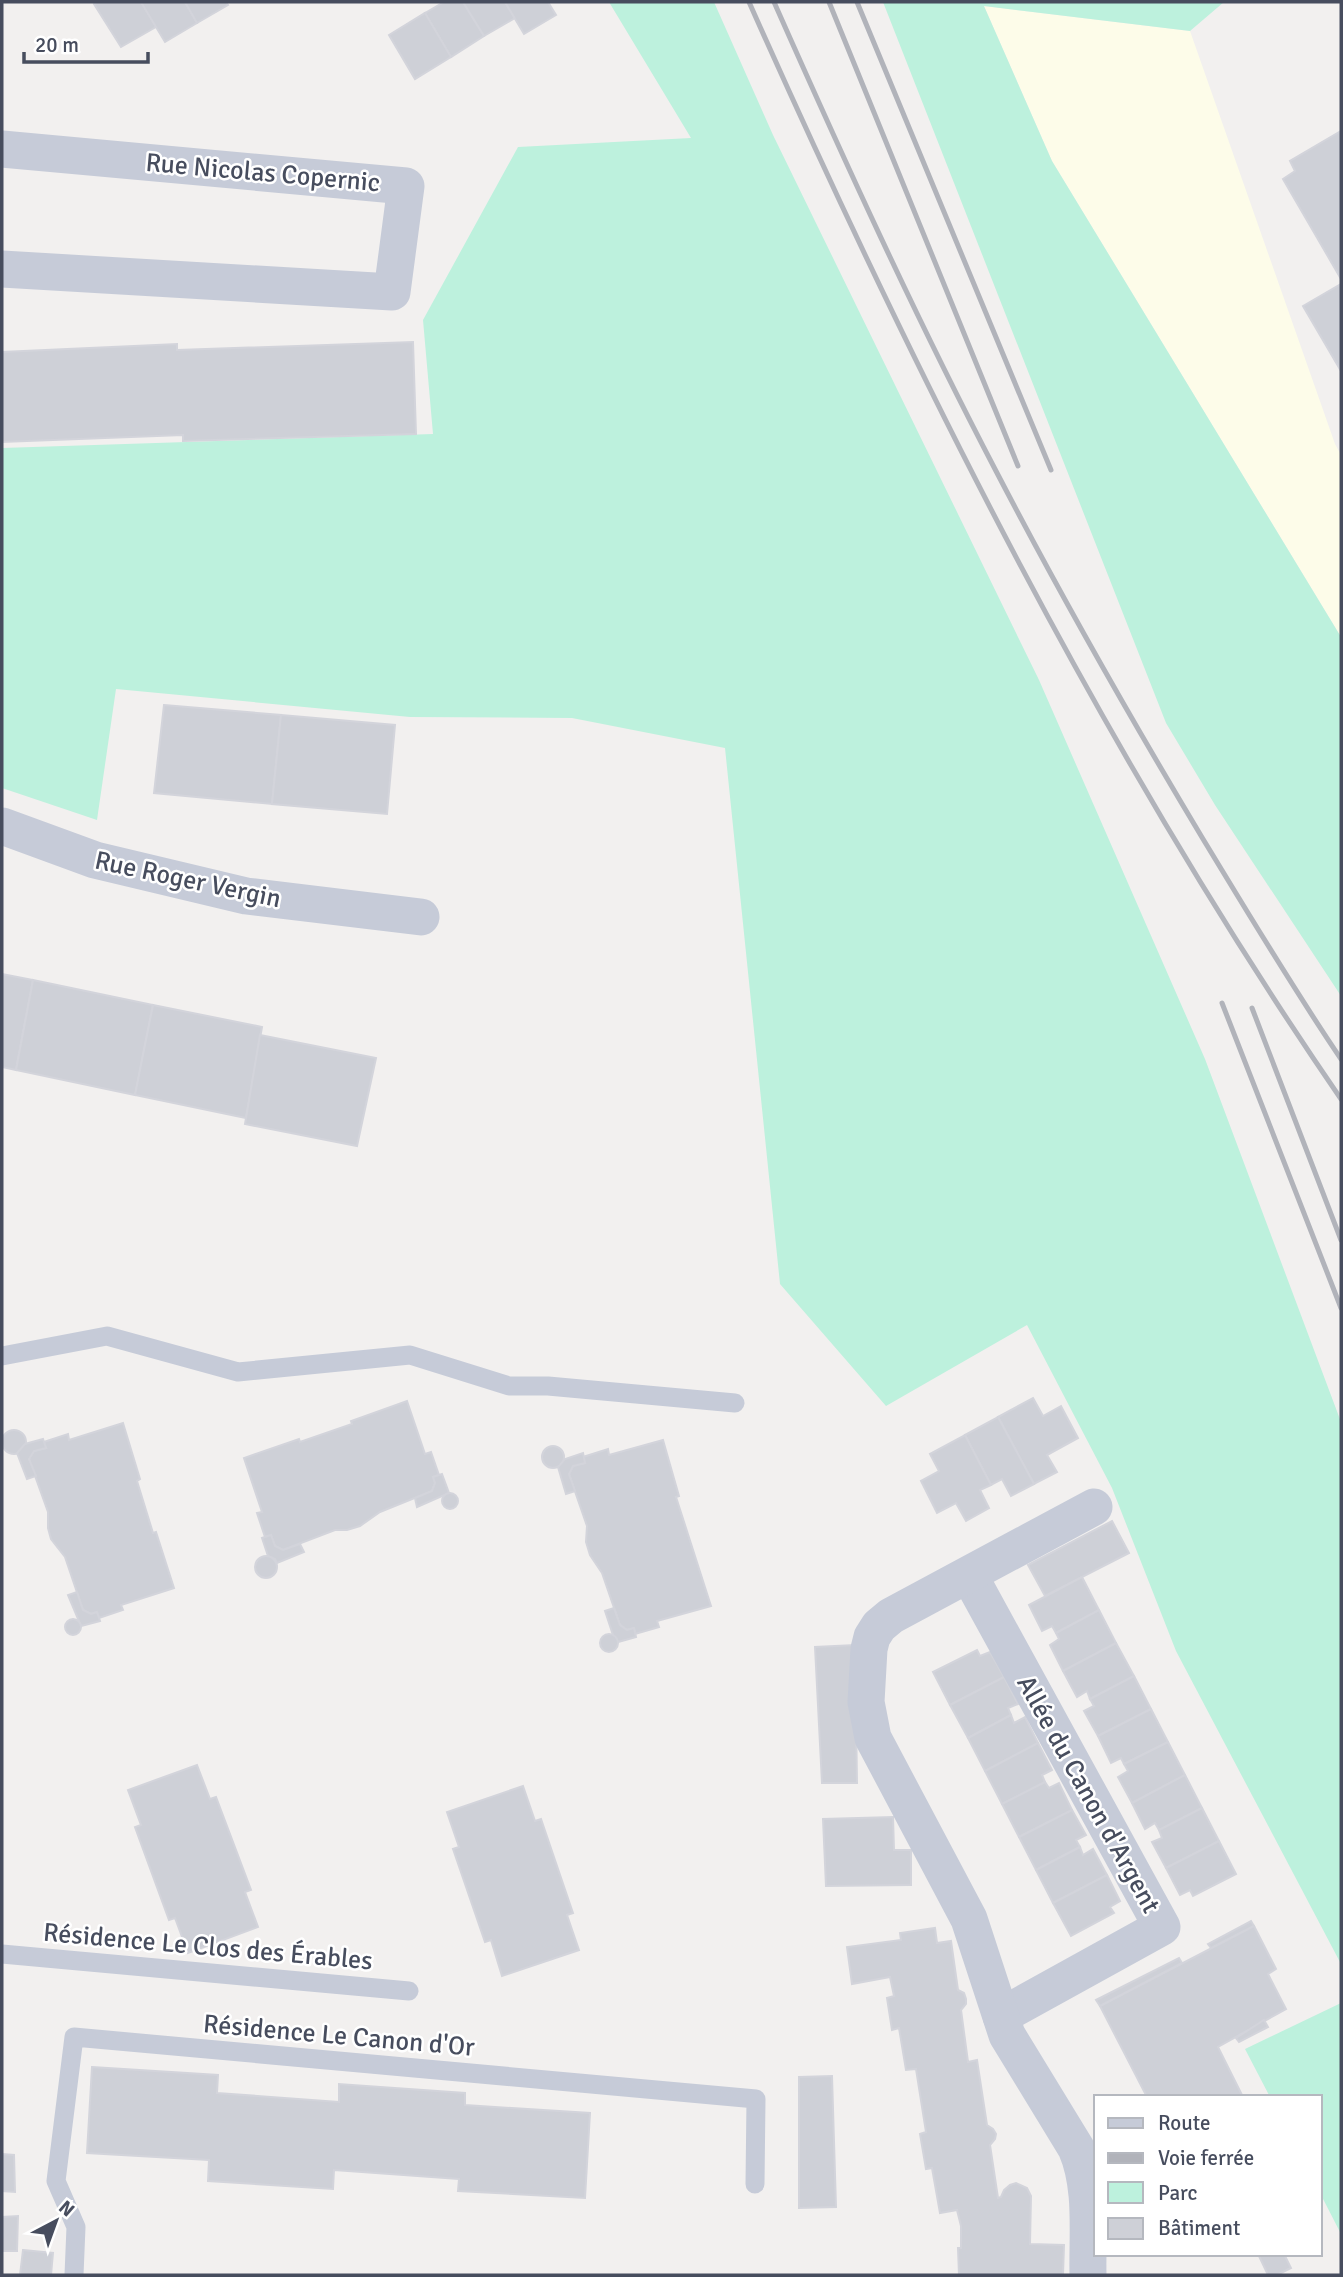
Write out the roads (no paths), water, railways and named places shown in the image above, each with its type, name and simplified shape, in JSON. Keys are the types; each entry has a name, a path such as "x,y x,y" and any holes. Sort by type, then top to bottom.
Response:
{"street":[{"name":"Rue Nicolas Copernic","path":"2,149 406,186 392,292 2,269"},
{"name":"Rue Roger Vergin","path":"2,826 95,860 246,897 421,917"},
{"path":"1087,2275 1084,2165 1007,2035 969,1919 873,1738 866,1702 869,1649 879,1626 891,1616 1094,1507"},
{"name":"Allée du Canon d'Argent","path":"969,1574 1162,1927 1001,2016"}],"lane":[{"path":"2,1356 107,1336 238,1372 410,1355 509,1386 548,1386 735,1403"},
{"name":"Résidence Le Clos des Érables","path":"2,1954 409,1991"},
{"name":"Résidence Le Canon d'Or","path":"74,2275 76,2227 56,2181 74,2037 756,2099 755,2184"}],"railway":[{"path":"749,2 880,285 948,426 1020,564 1173,836 1255,969 1341,1099"},
{"path":"774,2 909,297 1021,518 1176,794 1341,1059"},
{"path":"829,2 1018,466"},
{"path":"857,2 1051,470"},
{"path":"1222,1003 1341,1308"},
{"path":"1252,1008 1341,1240"}]}
